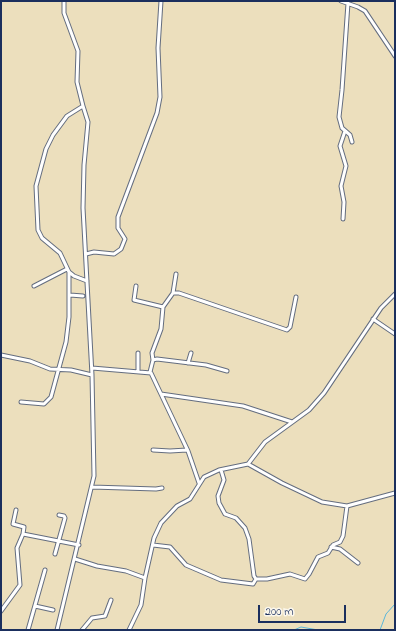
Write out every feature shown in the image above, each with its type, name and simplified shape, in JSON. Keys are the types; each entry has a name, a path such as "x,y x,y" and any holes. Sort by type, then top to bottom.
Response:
{"street":[{"path":"57,630 76,559 94,474 92,368 84,208 85,153 88,122 77,82 78,51 64,14 64,1"},
{"path":"86,254 94,252 114,254 121,249 125,239 118,228 118,217 147,140 160,97 158,48 161,1"},
{"path":"341,1 358,7 368,14 395,56"},
{"path":"348,3 342,90 338,117 339,122 345,132 350,135 352,142"},
{"path":"83,106 66,116 53,135 46,149 36,186 38,233 60,253 68,270 74,276 87,281"},
{"path":"343,219 344,202 342,186 346,166 340,146 345,132"},
{"path":"34,286 68,270"},
{"path":"21,402 38,404 47,403 51,397 60,369 67,337 70,295 68,270"},
{"path":"176,274 173,293 163,306 160,329 152,353 153,360 150,372 187,450 199,483"},
{"path":"136,286 134,300 163,306"},
{"path":"173,293 179,293 287,330 290,327 296,297"},
{"path":"129,630 141,605 145,578 153,545 161,523 177,506 190,499 199,483 207,474 248,464 252,461 265,442 309,410 324,393 389,298 395,294"},
{"path":"70,295 82,296"},
{"path":"374,319 395,334"},
{"path":"138,353 138,371"},
{"path":"188,363 190,353"},
{"path":"1,355 30,361 47,368 60,369 92,376"},
{"path":"153,360 157,359 206,365 227,371"},
{"path":"92,368 150,372"},
{"path":"161,394 243,406 292,422"},
{"path":"153,450 170,452 187,450"},
{"path":"248,464 314,499 347,506 395,493"},
{"path":"221,470 224,480 218,496 219,503 225,514 236,518 245,528 249,539 254,576 256,579"},
{"path":"92,487 156,490 162,488"},
{"path":"256,579 267,579 290,574 304,579 309,574 318,556 329,552 332,547 339,543 342,538 347,506"},
{"path":"1,611 20,585 17,548 23,534 24,526 14,524 16,510"},
{"path":"55,554 65,518 64,516 59,515"},
{"path":"23,534 78,545"},
{"path":"153,545 170,547 186,564 221,580 253,584 256,579"},
{"path":"332,547 340,549 358,563"},
{"path":"76,559 97,566 126,571 145,578"},
{"path":"28,630 46,570"},
{"path":"82,630 92,618 105,616 111,600"},
{"path":"35,606 53,610"}],"waterway":[{"path":"380,630 386,614 395,604"},
{"path":"294,630 301,627 318,630"},
{"path":"347,630 356,630"}]}
